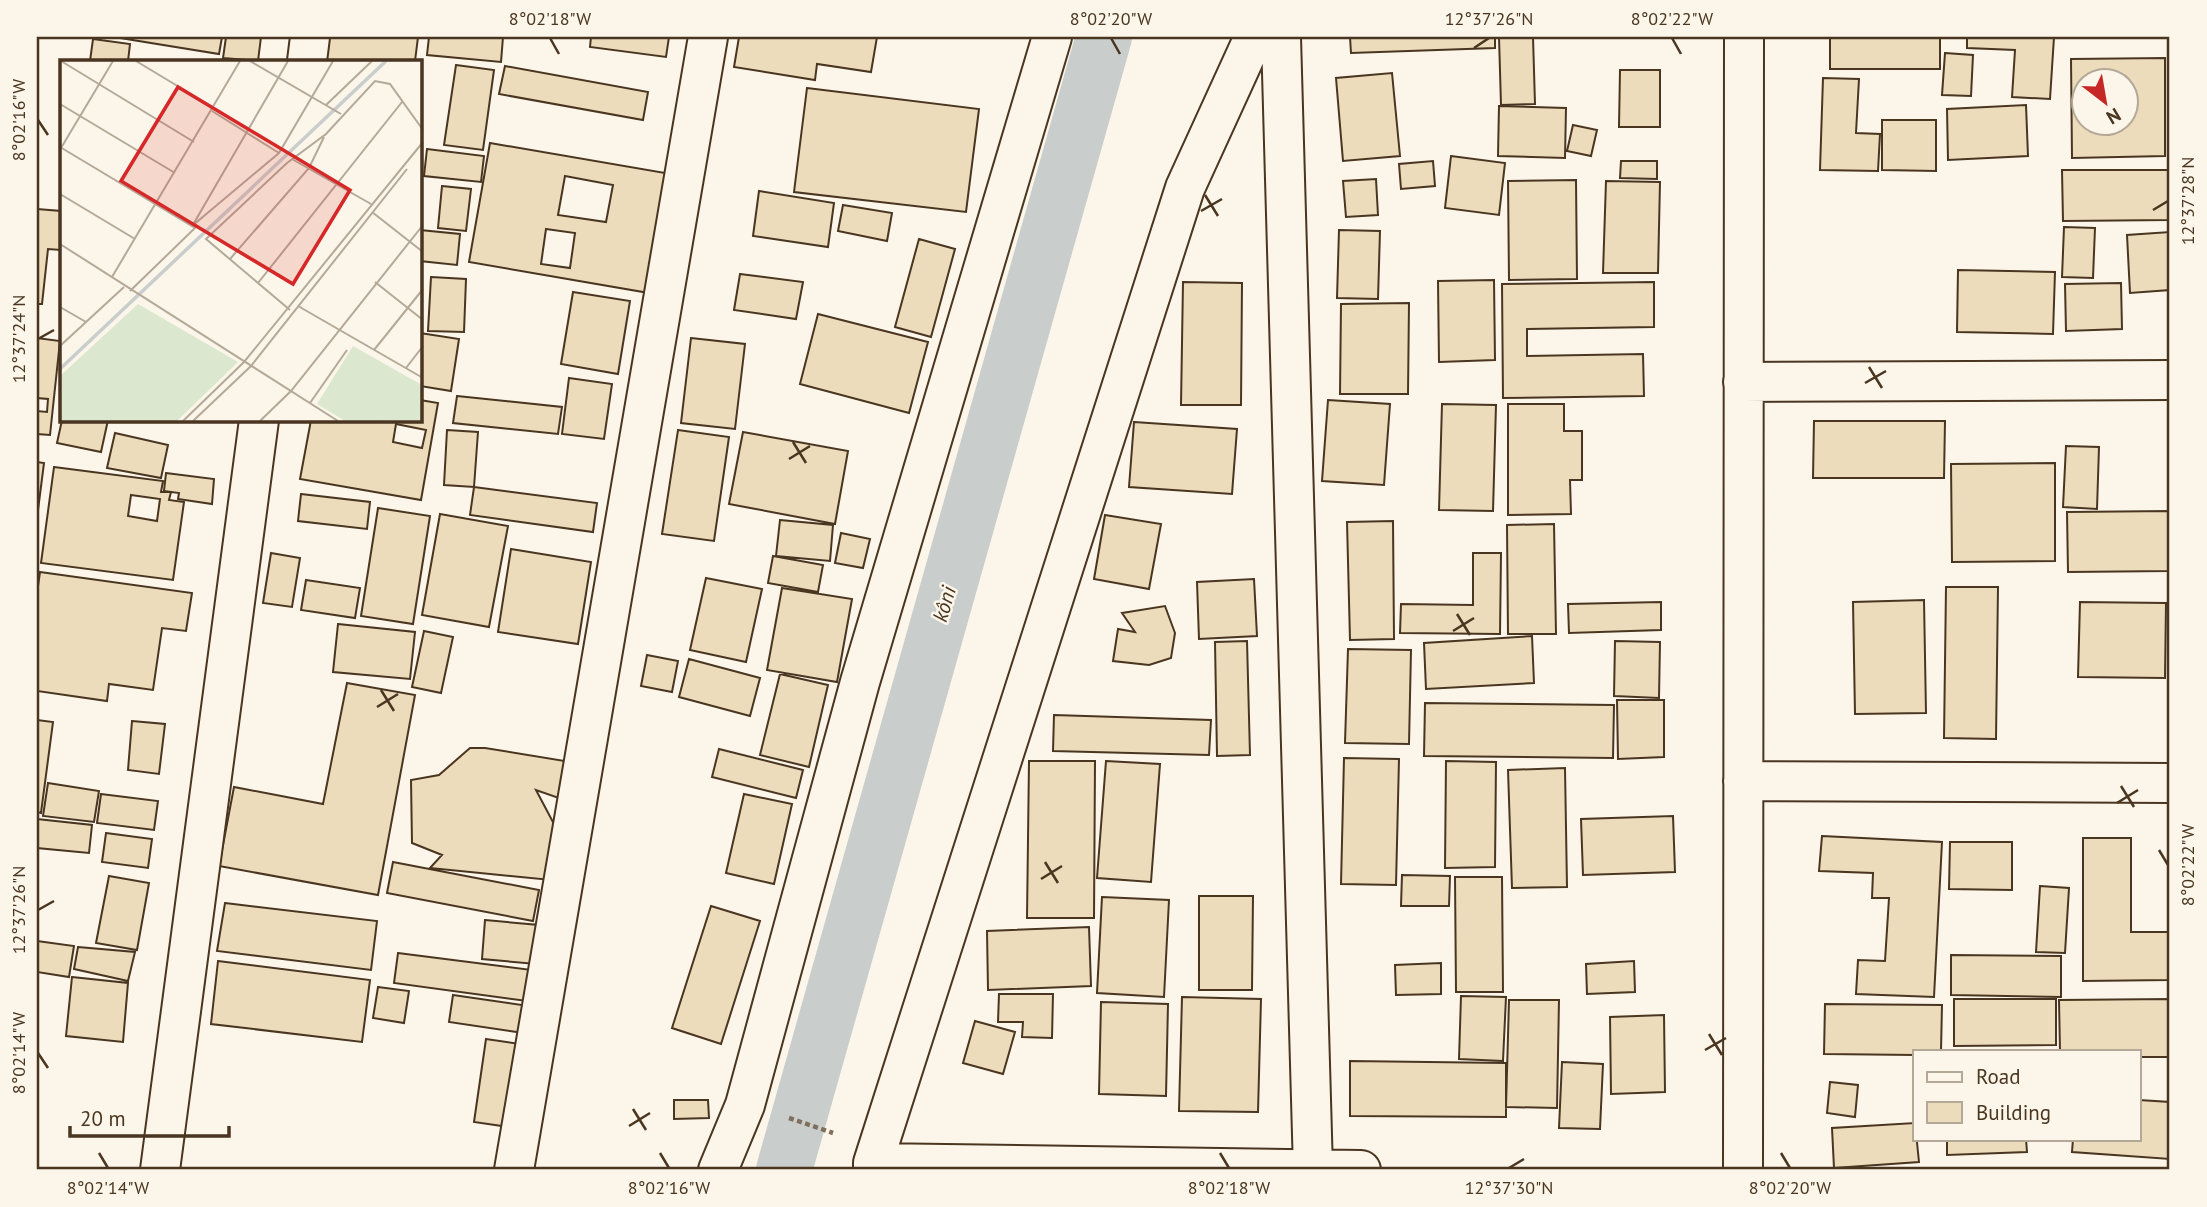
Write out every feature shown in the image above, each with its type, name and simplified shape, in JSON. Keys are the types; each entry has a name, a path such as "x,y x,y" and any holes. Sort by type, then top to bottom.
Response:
{"street":[{"path":"307,60 310,37"},
{"path":"514,1170 708,37"},
{"path":"718,1170 745,1105 860,682 1052,37"},
{"path":"1254,37 1185,188 873,1166 1361,1170"},
{"path":"1281,37 1313,1170"},
{"path":"1743,1170 1744,37"},
{"path":"1744,382 2170,380"},
{"path":"160,1170 259,422"},
{"path":"1743,781 2170,783"}],"path":[{"path":"776,1115 828,1130"}],"building":[{"path":"114,37 222,37 219,54"},
{"path":"226,37 261,37 258,60 223,58"},
{"path":"325,37 418,37 415,60 322,60"},
{"path":"429,37 503,37 501,62 427,55"},
{"path":"591,37 669,37 666,57 590,47"},
{"path":"739,37 877,37 871,72 817,64 815,80 734,67"},
{"path":"1350,37 1495,37 1495,48 1351,53"},
{"path":"1499,37 1533,37 1535,104 1501,105"},
{"path":"1830,37 1940,37 1940,69 1830,69"},
{"path":"1967,37 2054,37 2050,99 2012,97 2015,50 1967,48"},
{"path":"93,39 130,44 128,60 90,60"},
{"path":"1945,53 1973,55 1971,96 1942,95"},
{"path":"2165,58 2165,156 2072,158 2072,136 2140,136 2140,66 2071,66 2071,59"},
{"path":"456,65 494,70 483,150 444,145"},
{"path":"505,66 648,92 643,120 499,94"},
{"path":"1620,70 1660,70 1660,127 1619,127"},
{"path":"1392,73 1400,156 1343,161 1336,78"},
{"path":"1823,78 1859,79 1856,133 1880,134 1878,171 1820,170"},
{"path":"807,88 979,109 966,212 794,192"},
{"path":"2026,105 2028,156 1948,160 1947,109"},
{"path":"1499,106 1566,108 1565,158 1498,156"},
{"path":"1882,120 1936,120 1936,171 1882,170"},
{"path":"1573,125 1597,130 1591,156 1567,151"},
{"path":"490,143 671,174 649,293 469,262","holes":["565,176 613,185 606,222 558,215","546,229 575,233 570,268 541,264"]},
{"path":"427,149 484,156 481,182 424,176"},
{"path":"1451,156 1505,163 1499,215 1445,208"},
{"path":"1433,161 1435,186 1401,189 1399,164"},
{"path":"1621,161 1657,161 1657,179 1620,178"},
{"path":"2062,170 2170,170 2170,220 2063,221"},
{"path":"1376,179 1378,215 1346,217 1343,181"},
{"path":"1576,180 1577,279 1509,280 1508,181"},
{"path":"1606,181 1660,182 1658,273 1603,273"},
{"path":"442,186 471,189 466,231 438,228"},
{"path":"759,191 834,203 828,247 753,236"},
{"path":"843,205 892,213 887,241 838,231"},
{"path":"37,209 60,211 60,250 48,249 42,304 37,304"},
{"path":"2064,227 2095,228 2093,278 2062,277"},
{"path":"422,230 460,234 457,265 422,261"},
{"path":"1339,230 1380,231 1378,299 1337,298"},
{"path":"2170,232 2170,290 2130,293 2127,235"},
{"path":"919,239 955,249 931,337 895,327"},
{"path":"1958,270 2055,272 2053,334 1957,332"},
{"path":"740,274 803,282 796,319 734,310"},
{"path":"431,277 466,279 464,332 428,331"},
{"path":"1494,280 1495,360 1439,362 1438,281"},
{"path":"1183,282 1242,283 1241,405 1181,405"},
{"path":"1654,282 1654,327 1527,329 1527,356 1643,354 1644,396 1503,398 1502,284"},
{"path":"2121,283 2122,329 2066,331 2065,284"},
{"path":"573,292 630,301 618,374 561,364"},
{"path":"1409,303 1408,394 1340,394 1341,304"},
{"path":"818,314 928,342 909,413 800,384"},
{"path":"422,333 459,339 451,391 422,386"},
{"path":"37,338 60,341 50,435 37,434 37,411 47,412 48,399 37,398"},
{"path":"691,338 745,344 735,429 681,423"},
{"path":"569,378 612,384 604,439 562,434"},
{"path":"457,396 562,407 558,434 453,423"},
{"path":"422,400 438,403 421,500 300,479 311,422 422,422","holes":["396,424 426,430 422,448 393,442"]},
{"path":"1328,400 1390,404 1384,485 1322,481"},
{"path":"1442,404 1496,405 1493,511 1439,510"},
{"path":"1508,404 1564,404 1564,431 1582,431 1582,480 1570,480 1571,514 1508,515"},
{"path":"1814,421 1945,421 1944,478 1813,478"},
{"path":"62,422 108,422 101,452 57,443"},
{"path":"1134,422 1237,429 1232,494 1129,487"},
{"path":"447,430 478,432 474,487 444,485"},
{"path":"678,430 729,437 714,541 662,534"},
{"path":"743,432 848,451 835,524 729,504"},
{"path":"115,433 168,445 161,478 107,468"},
{"path":"2066,446 2099,447 2097,509 2063,507"},
{"path":"37,462 44,463 37,518"},
{"path":"2055,463 2055,561 1952,562 1951,464"},
{"path":"54,467 163,481 161,492 171,492 169,500 184,502 173,580 41,563","holes":["131,495 160,499 157,521 128,516"]},
{"path":"166,473 214,479 212,504 178,499 179,493 164,491"},
{"path":"474,487 597,503 593,532 470,515"},
{"path":"301,494 370,502 367,529 298,521"},
{"path":"378,508 430,516 413,624 361,616"},
{"path":"2170,511 2170,571 2068,572 2067,512"},
{"path":"440,514 508,526 489,627 422,615"},
{"path":"1105,515 1161,524 1149,589 1094,579"},
{"path":"780,520 833,525 830,561 776,556"},
{"path":"1393,521 1394,639 1350,640 1347,522"},
{"path":"1554,524 1556,634 1508,634 1507,525"},
{"path":"841,533 870,539 863,568 835,563"},
{"path":"511,549 591,562 578,644 498,632"},
{"path":"271,553 300,558 292,607 263,603"},
{"path":"1473,553 1501,553 1500,634 1400,633 1401,604 1473,605"},
{"path":"773,556 823,565 818,592 768,583"},
{"path":"40,572 192,593 186,631 162,628 153,690 109,684 107,701 37,691 37,593"},
{"path":"706,578 762,589 746,662 690,650"},
{"path":"1254,579 1257,636 1199,639 1197,582"},
{"path":"306,580 360,588 355,618 301,610"},
{"path":"1946,587 1998,587 1996,739 1944,738"},
{"path":"782,588 852,599 837,682 767,670"},
{"path":"1924,600 1926,713 1855,714 1853,602"},
{"path":"1661,602 1661,630 1569,633 1568,604"},
{"path":"2080,602 2166,603 2165,678 2078,677"},
{"path":"1165,606 1175,633 1171,658 1149,665 1113,661 1118,629 1135,632 1122,613"},
{"path":"338,624 415,632 410,679 333,672"},
{"path":"424,631 453,637 441,693 412,687"},
{"path":"1532,636 1534,683 1426,689 1424,643"},
{"path":"1247,641 1250,755 1217,756 1215,642"},
{"path":"1615,641 1660,642 1659,698 1614,696"},
{"path":"1348,649 1411,650 1409,744 1345,743"},
{"path":"647,655 678,661 672,692 641,686"},
{"path":"689,659 760,678 750,716 679,697"},
{"path":"780,674 828,685 809,767 760,755"},
{"path":"347,683 415,695 378,895 219,866 234,787 323,804"},
{"path":"1617,700 1664,700 1664,757 1618,759"},
{"path":"1425,703 1614,705 1613,758 1424,756"},
{"path":"1054,715 1211,720 1209,755 1053,751"},
{"path":"37,720 53,722 41,813 37,812"},
{"path":"132,721 165,724 159,774 128,770"},
{"path":"470,748 577,763 573,803 536,790 562,839 551,880 430,868 442,855 412,843 411,780 439,775"},
{"path":"719,749 803,770 796,798 712,777"},
{"path":"1344,758 1399,759 1396,885 1341,884"},
{"path":"1029,761 1095,761 1094,918 1027,918"},
{"path":"1106,761 1160,764 1151,882 1097,878"},
{"path":"1446,761 1496,762 1495,867 1445,868"},
{"path":"1565,768 1567,887 1512,888 1508,770"},
{"path":"48,783 99,791 94,822 43,816"},
{"path":"101,794 158,801 154,830 97,823"},
{"path":"744,794 792,804 774,884 726,873"},
{"path":"1673,816 1675,872 1583,875 1581,819"},
{"path":"37,819 92,825 89,853 37,848"},
{"path":"106,833 152,839 148,868 102,862"},
{"path":"1822,836 1942,842 1934,997 1856,994 1858,960 1885,961 1889,898 1872,898 1873,873 1819,871"},
{"path":"2083,838 2131,838 2131,932 2170,932 2169,980 2083,981"},
{"path":"1950,842 2012,842 2012,890 1949,889"},
{"path":"393,862 539,890 533,921 387,893"},
{"path":"1402,875 1450,876 1449,906 1401,906"},
{"path":"109,876 149,883 137,950 96,943"},
{"path":"1455,877 1502,877 1503,992 1456,992"},
{"path":"2040,886 2069,888 2065,953 2036,952"},
{"path":"1199,896 1253,896 1252,990 1199,990"},
{"path":"1102,897 1169,900 1164,997 1097,993"},
{"path":"225,903 377,921 371,970 217,951"},
{"path":"711,906 760,921 721,1044 672,1028"},
{"path":"485,920 539,925 536,964 482,959"},
{"path":"1089,927 1091,986 988,990 987,931"},
{"path":"37,941 74,946 69,977 37,972"},
{"path":"78,947 135,952 128,981 74,969"},
{"path":"398,953 532,970 527,1001 394,983"},
{"path":"1951,955 2061,956 2061,997 1951,995"},
{"path":"218,961 370,980 362,1042 211,1024"},
{"path":"1634,961 1635,992 1587,994 1586,964"},
{"path":"1441,963 1441,994 1396,995 1395,965"},
{"path":"72,977 128,983 123,1042 66,1036"},
{"path":"378,987 409,991 404,1023 373,1018"},
{"path":"999,994 1053,994 1052,1038 1022,1037 1023,1022 998,1022"},
{"path":"453,995 529,1006 524,1033 449,1022"},
{"path":"1461,996 1506,997 1503,1061 1459,1059"},
{"path":"1182,997 1261,999 1258,1112 1179,1111"},
{"path":"1954,999 2056,999 2056,1045 1954,1046"},
{"path":"2170,999 2170,1057 2140,1057 2140,1050 2060,1050 2059,1000"},
{"path":"1509,1000 1559,1000 1557,1108 1506,1107"},
{"path":"1101,1002 1168,1004 1166,1096 1099,1094"},
{"path":"1825,1004 1942,1005 1941,1050 1913,1050 1913,1055 1824,1054"},
{"path":"1664,1015 1665,1092 1611,1094 1610,1017"},
{"path":"975,1021 1015,1032 1003,1074 963,1063"},
{"path":"486,1039 520,1044 509,1127 474,1122"},
{"path":"1350,1061 1506,1063 1506,1117 1350,1116"},
{"path":"1562,1062 1603,1064 1600,1129 1559,1128"},
{"path":"1830,1082 1858,1085 1855,1117 1827,1113"},
{"path":"674,1100 708,1100 709,1118 674,1119"},
{"path":"2140,1100 2170,1102 2170,1159 2072,1152 2073,1140 2140,1140"},
{"path":"1913,1123 1913,1140 1917,1140 1919,1162 1834,1168 1832,1128"},
{"path":"1947,1140 2026,1140 2027,1152 1947,1155"}],"waterway":[{"name":"kôni","path":"784,1170 1104,37"}]}
